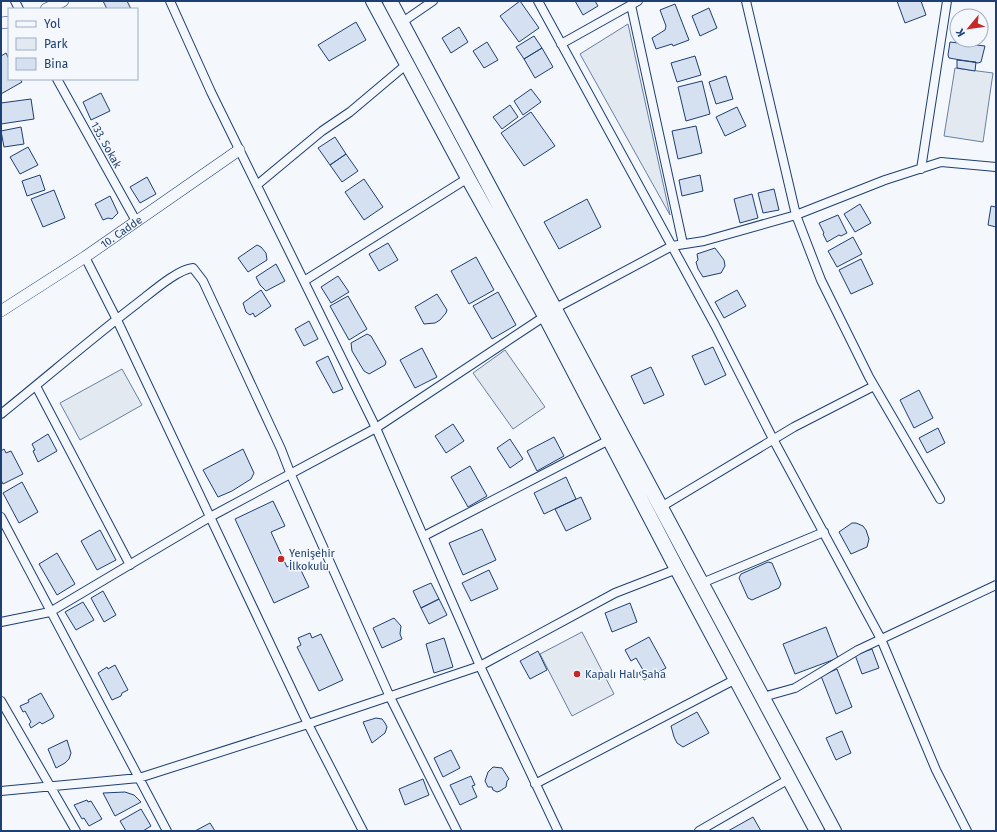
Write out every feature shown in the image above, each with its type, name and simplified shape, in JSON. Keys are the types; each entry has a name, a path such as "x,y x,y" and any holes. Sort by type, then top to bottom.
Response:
{"highway":[{"path":"373,1 468,178 550,312 661,507 834,831"},
{"path":"390,1 550,312 609,440 817,831"}],"street":[{"path":"48,8 63,1"},
{"path":"170,1 211,92 376,428 480,666 558,831"},
{"path":"401,23 433,1"},
{"path":"538,1 715,325 880,639 936,770 967,831"},
{"path":"746,1 796,215 821,280 874,386 940,499"},
{"path":"921,168 947,1"},
{"path":"562,44 635,3 682,244"},
{"path":"257,185 322,131 350,112 406,64"},
{"name":"133. Sokak","path":"58,80 136,221"},
{"name":"10. Cadde","path":"1,310 85,257 240,150"},
{"path":"1,622 50,612 210,517 291,475 376,428 550,312 672,246 704,241 796,215 885,180 941,162 996,167"},
{"path":"304,281 468,178"},
{"path":"85,257 117,320 308,724 363,831"},
{"path":"1,414 160,286 187,268 193,268 203,281 281,449 291,475 390,697 457,831"},
{"path":"36,386 130,565"},
{"path":"661,507 794,427 874,386"},
{"path":"424,536 609,440"},
{"path":"1,517 167,831"},
{"path":"702,583 824,532"},
{"path":"1,791 139,778 308,724 480,666 615,593 677,569"},
{"path":"763,697 795,688 858,650 996,585"},
{"path":"535,784 736,679"},
{"path":"1,701 76,831"},
{"path":"699,831 789,779"}],"green space":[{"path":"628,24 670,215 580,54"},
{"path":"955,68 993,73 983,142 944,136"},
{"path":"505,350 545,407 513,429 473,373"},
{"path":"122,369 142,405 80,440 60,403"},
{"name":"Kapalı Halı Saha","path":"582,632 614,694 572,716 540,654"}],"building":[{"path":"103,1 127,1 130,8 106,8"},
{"path":"520,1 539,28 519,42 500,16"},
{"path":"575,1 595,1 598,6 583,15"},
{"path":"897,1 921,1 926,15 905,23"},
{"path":"675,4 689,40 673,46 672,44 656,49 652,38 665,30 666,26 660,10"},
{"path":"709,8 717,28 700,36 692,16"},
{"path":"356,22 366,40 329,61 318,45"},
{"path":"459,27 468,42 451,53 442,38"},
{"path":"534,36 542,48 524,59 516,47"},
{"path":"487,42 498,60 484,68 473,51"},
{"path":"542,48 553,67 535,78 524,59"},
{"path":"949,48 984,48 981,62 978,63 949,58"},
{"path":"6,53 8,57 8,80 21,80 22,82 1,94 1,56"},
{"path":"695,56 701,75 677,82 671,63"},
{"path":"957,60 976,62 975,71 957,68"},
{"path":"726,76 733,99 716,104 709,82"},
{"path":"702,81 710,114 686,121 678,87"},
{"path":"531,89 541,102 523,115 514,101"},
{"path":"101,93 110,111 91,120 83,102"},
{"path":"31,99 34,119 1,124 1,103"},
{"path":"510,105 518,117 502,129 493,117"},
{"path":"737,107 746,126 725,136 716,117"},
{"path":"531,112 555,146 524,166 501,133"},
{"path":"696,126 702,153 678,159 672,131"},
{"path":"21,127 24,144 4,147 1,131"},
{"path":"335,137 346,154 330,165 318,148"},
{"path":"28,147 38,165 20,174 10,157"},
{"path":"346,154 358,171 342,182 330,165"},
{"path":"40,175 45,190 27,196 22,181"},
{"path":"700,175 703,191 682,196 679,180"},
{"path":"147,177 156,194 140,203 130,187"},
{"path":"364,179 383,207 364,220 345,192"},
{"path":"774,189 779,210 763,213 758,193"},
{"path":"54,190 65,218 43,227 31,199"},
{"path":"752,194 758,218 740,223 734,199"},
{"path":"110,196 118,213 112,219 108,218 103,220 95,204"},
{"path":"587,199 601,227 559,249 544,222"},
{"path":"860,204 871,223 855,232 844,214"},
{"path":"991,206 996,207 996,227 988,225"},
{"path":"838,215 847,233 841,236 839,235 827,242 819,223"},
{"path":"853,237 862,254 837,267 828,251"},
{"path":"388,243 398,260 379,271 369,254"},
{"path":"257,245 266,253 267,260 248,272 238,258"},
{"path":"715,248 724,260 725,266 721,273 703,277 696,262 698,260 697,254"},
{"path":"476,257 494,290 469,304 451,271"},
{"path":"861,259 873,284 851,294 839,270"},
{"path":"276,264 285,281 266,291 260,285 256,277"},
{"path":"338,276 349,292 331,303 321,287"},
{"path":"261,290 271,306 255,317 253,313 250,315 246,312 243,303"},
{"path":"737,290 746,306 724,318 715,302"},
{"path":"498,292 516,325 492,339 473,306"},
{"path":"437,294 447,310 446,313 435,323 424,324 415,307"},
{"path":"348,296 367,329 349,340 330,306"},
{"path":"309,321 318,339 304,346 295,329"},
{"path":"367,334 371,336 386,362 385,365 369,374 364,371 352,351 351,343"},
{"path":"713,347 726,375 705,385 692,356"},
{"path":"422,348 437,377 415,388 400,360"},
{"path":"328,356 343,389 333,393 316,362"},
{"path":"651,367 664,395 644,404 631,376"},
{"path":"919,390 933,418 914,428 900,400"},
{"path":"453,424 464,441 446,453 435,436"},
{"path":"938,428 945,443 927,453 919,438"},
{"path":"48,434 57,451 38,462 33,451 35,450 32,444"},
{"path":"554,437 564,456 537,471 527,451"},
{"path":"510,439 523,459 510,468 497,448"},
{"path":"4,449 6,453 11,451 23,474 3,484 1,480 1,451"},
{"path":"243,449 254,473 251,479 232,491 218,497 203,470"},
{"path":"470,466 487,496 468,507 451,477"},
{"path":"566,477 576,499 544,514 534,493"},
{"path":"22,482 38,512 19,523 3,493"},
{"path":"581,497 591,519 566,531 555,509"},
{"path":"273,501 285,526 271,532 287,567 297,562 309,587 274,603 235,519"},
{"path":"852,523 863,526 869,539 867,547 851,554 839,532"},
{"path":"482,529 496,560 463,575 449,543"},
{"path":"100,530 116,560 97,570 81,541"},
{"path":"57,553 75,584 57,595 39,564"},
{"path":"768,562 772,563 781,584 779,588 752,600 748,598 739,578 741,574"},
{"path":"489,570 498,589 471,601 462,583"},
{"path":"431,583 439,599 421,608 413,591"},
{"path":"103,591 116,615 104,622 91,598"},
{"path":"439,599 447,615 429,624 421,608"},
{"path":"83,602 94,620 76,630 65,612"},
{"path":"630,603 637,622 612,632 605,613"},
{"path":"394,618 401,626 400,634 402,639 382,648 373,628"},
{"path":"826,627 838,658 795,674 783,644"},
{"path":"310,633 312,638 321,634 343,680 319,691 297,647 301,645 298,638"},
{"path":"649,637 666,668 644,680 639,673 643,670 636,658 631,661 625,650"},
{"path":"444,638 453,667 434,673 426,644"},
{"path":"872,649 879,668 862,674 855,655"},
{"path":"538,651 547,670 530,679 520,661"},
{"path":"115,665 128,690 122,693 121,696 112,700 98,673 107,667 108,669"},
{"path":"837,669 852,707 836,714 821,676"},
{"path":"41,693 54,716 42,724 40,722 31,728 29,724 31,722 25,711 23,712 20,706 29,702 28,700"},
{"path":"697,712 709,733 683,747 677,743 671,726"},
{"path":"376,718 382,719 387,727 385,733 372,743 363,722"},
{"path":"842,731 851,753 836,760 826,738"},
{"path":"67,740 71,753 69,759 56,768 48,749"},
{"path":"451,750 460,768 443,777 434,758"},
{"path":"493,767 502,768 509,779 506,787 497,792 493,790 492,787 488,787 485,781 488,772"},
{"path":"471,776 475,785 472,786 477,797 460,805 450,785"},
{"path":"423,779 429,795 405,805 399,789"},
{"path":"125,792 134,795 141,802 115,816 103,793"},
{"path":"87,800 88,802 91,801 102,819 89,826 84,818 82,819 74,805"},
{"path":"141,809 151,826 143,831 126,831 120,821"},
{"path":"753,817 761,831 728,831"},
{"path":"210,823 215,831 195,831"}],"place":[{"name":"Yenişehir İlkokulu","path":"281,559"},
{"name":"Kapalı Halı Saha","path":"577,674"}]}
